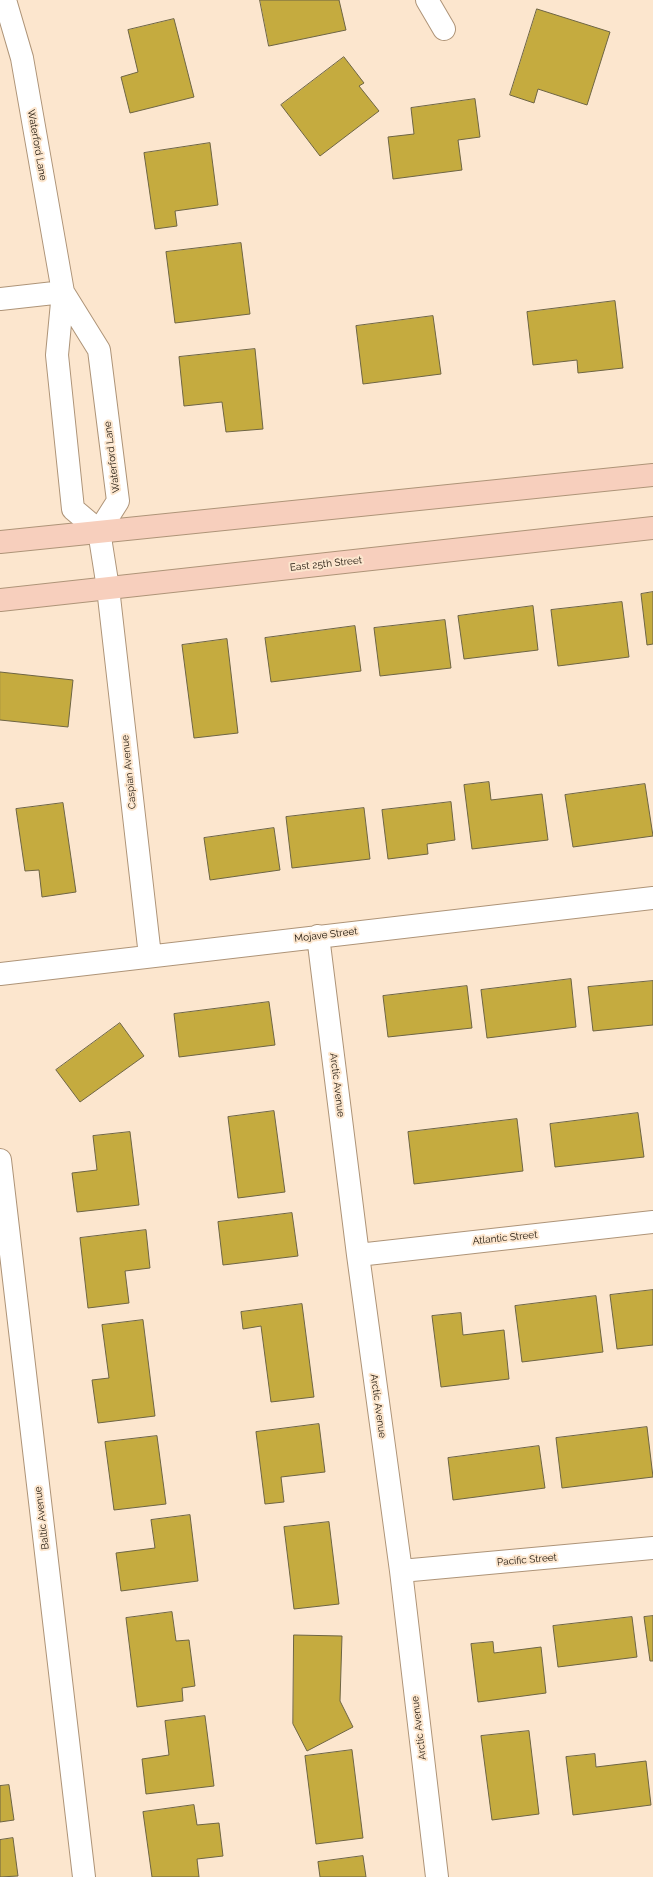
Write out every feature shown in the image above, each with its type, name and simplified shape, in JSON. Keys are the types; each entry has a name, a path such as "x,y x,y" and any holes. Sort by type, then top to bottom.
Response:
{"street":[{"name":"Waterford Lane","path":"5,0 22,58 63,292 57,355 73,509 99,531 118,501 99,350 63,292"},
{"path":"427,0 444,29"},
{"path":"0,299 63,292"},
{"path":"0,542 653,475"},
{"name":"East 25th Street","path":"0,600 653,528"},
{"path":"99,531 108,588"},
{"name":"Caspian Avenue","path":"108,588 150,956"},
{"name":"Mojave Street","path":"0,974 653,898"},
{"name":"Arctic Avenue","path":"318,936 400,1571 437,1877"},
{"name":"Baltic Avenue","path":"0,1160 84,1877"},
{"name":"Atlantic Street","path":"358,1255 653,1222"},
{"name":"Pacific Street","path":"400,1571 653,1548"}],"building":[{"path":"260,0 339,0 346,30 269,46"},
{"path":"537,9 610,32 587,105 538,89 534,103 510,95"},
{"path":"174,19 194,97 130,113 121,77 138,72 128,30"},
{"path":"344,57 364,83 359,86 379,111 320,156 281,105"},
{"path":"475,99 480,137 458,140 462,170 393,179 388,137 414,134 411,108"},
{"path":"210,143 218,205 175,211 177,226 155,229 144,153"},
{"path":"241,243 250,314 175,323 166,252"},
{"path":"615,301 623,368 578,373 577,360 533,365 527,312"},
{"path":"433,316 441,374 363,384 356,326"},
{"path":"255,349 263,429 226,432 222,402 184,406 179,357"},
{"path":"653,592 653,644 647,645 641,594"},
{"path":"622,602 629,657 558,666 551,610"},
{"path":"533,606 538,650 464,659 458,616"},
{"path":"445,620 451,668 380,676 374,628"},
{"path":"355,626 361,671 271,682 265,638"},
{"path":"227,639 238,733 194,738 182,645"},
{"path":"0,672 73,680 68,727 0,720"},
{"path":"489,782 491,800 542,794 548,840 472,849 464,785"},
{"path":"645,784 653,836 573,847 565,795"},
{"path":"451,802 455,840 427,844 428,854 388,859 382,810"},
{"path":"63,803 76,892 42,897 39,870 25,871 16,809"},
{"path":"364,808 370,859 292,868 286,817"},
{"path":"274,828 280,870 210,880 204,838"},
{"path":"571,979 576,1027 487,1038 481,990"},
{"path":"653,981 653,1025 593,1031 588,987"},
{"path":"467,986 472,1028 388,1037 383,996"},
{"path":"269,1002 275,1045 179,1057 174,1014"},
{"path":"120,1023 144,1056 80,1102 56,1070"},
{"path":"274,1111 285,1192 238,1198 228,1117"},
{"path":"638,1113 644,1157 555,1167 550,1124"},
{"path":"517,1119 523,1171 414,1184 408,1132"},
{"path":"130,1132 139,1205 77,1212 72,1173 97,1170 93,1136"},
{"path":"292,1213 298,1256 223,1265 218,1222"},
{"path":"146,1230 150,1268 125,1271 129,1303 88,1308 80,1238"},
{"path":"653,1290 653,1345 617,1349 610,1295"},
{"path":"596,1296 603,1352 522,1362 515,1306"},
{"path":"302,1304 314,1397 271,1402 261,1326 243,1329 241,1312"},
{"path":"461,1313 463,1335 504,1330 509,1379 441,1387 432,1316"},
{"path":"143,1320 155,1416 98,1423 92,1380 109,1378 102,1325"},
{"path":"319,1424 325,1472 281,1477 284,1502 265,1504 256,1432"},
{"path":"647,1427 653,1477 562,1488 556,1438"},
{"path":"157,1436 166,1504 114,1510 105,1442"},
{"path":"539,1446 545,1488 453,1500 448,1458"},
{"path":"190,1515 198,1581 121,1591 116,1553 155,1548 151,1520"},
{"path":"329,1522 339,1604 294,1609 284,1527"},
{"path":"172,1612 176,1641 189,1640 195,1686 182,1688 183,1701 137,1707 126,1618"},
{"path":"653,1616 653,1661 650,1661 644,1617"},
{"path":"632,1617 637,1657 558,1667 553,1626"},
{"path":"294,1635 342,1636 340,1701 353,1727 307,1751 293,1724"},
{"path":"493,1642 494,1653 541,1647 546,1693 478,1702 471,1644"},
{"path":"205,1716 214,1786 146,1794 142,1759 169,1755 165,1721"},
{"path":"529,1731 539,1814 492,1820 481,1736"},
{"path":"352,1750 363,1838 316,1844 305,1756"},
{"path":"595,1754 596,1767 646,1761 651,1805 573,1815 566,1757"},
{"path":"9,1785 14,1820 0,1822 0,1786"},
{"path":"194,1805 197,1825 219,1823 223,1856 197,1859 199,1877 152,1877 143,1812"},
{"path":"13,1838 18,1876 0,1877 0,1840"},
{"path":"363,1856 366,1877 320,1877 318,1862"}]}
